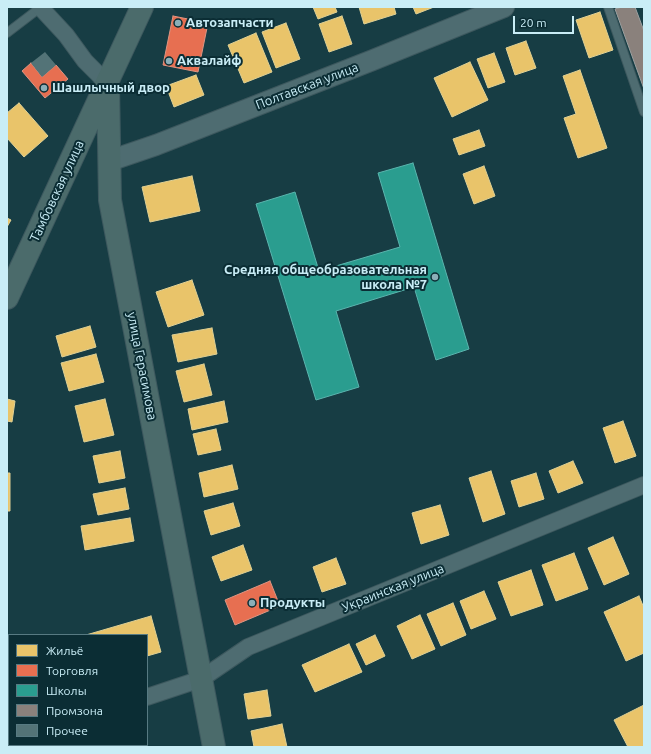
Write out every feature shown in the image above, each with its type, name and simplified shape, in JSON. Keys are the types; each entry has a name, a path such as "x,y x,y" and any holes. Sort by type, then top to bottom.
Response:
{"main road":[{"name":"Тамбовская улица","path":"7,298 108,84 142,7"},
{"name":"улица Герасимова","path":"108,84 110,200 214,747"}],"street":[{"path":"40,7 66,35 85,61 108,84"},
{"name":"Полтавская улица","path":"109,161 170,139 373,60 504,7"},
{"name":"Украинская улица","path":"148,697 201,679 248,647 644,485"}],"lane":[{"path":"7,33 40,7"},
{"path":"608,7 644,112"}],"building: Жильё":[{"path":"313,7 335,7 337,12 318,19"},
{"path":"359,7 394,7 396,14 364,24"},
{"path":"413,7 434,7 416,14"},
{"path":"600,12 613,50 589,58 576,20"},
{"path":"342,16 352,44 329,52 319,24"},
{"path":"286,23 300,59 276,68 262,32"},
{"path":"256,33 272,72 244,83 228,45"},
{"path":"526,41 536,68 515,75 506,48"},
{"path":"494,53 505,82 488,88 477,59"},
{"path":"470,62 488,100 452,117 434,78"},
{"path":"580,70 607,148 578,158 564,118 576,114 563,76"},
{"path":"196,75 204,95 174,107 166,86"},
{"path":"19,103 48,136 24,157 7,138 7,113"},
{"path":"479,130 485,146 459,155 453,139"},
{"path":"484,166 495,196 474,204 463,174"},
{"path":"192,176 200,211 150,222 142,187"},
{"path":"7,218 11,220 7,227"},
{"path":"192,280 204,315 168,327 156,292"},
{"path":"90,326 96,347 62,357 56,336"},
{"path":"212,328 217,354 178,362 172,335"},
{"path":"96,354 104,382 69,391 61,363"},
{"path":"204,364 212,395 184,402 176,371"},
{"path":"7,399 15,401 12,422 7,421"},
{"path":"105,399 114,435 84,442 75,406"},
{"path":"224,401 228,422 192,430 188,409"},
{"path":"623,421 636,456 615,463 603,428"},
{"path":"216,429 221,450 198,455 193,434"},
{"path":"120,451 125,478 99,483 93,456"},
{"path":"573,461 583,483 558,493 549,471"},
{"path":"232,465 238,489 204,497 199,473"},
{"path":"491,471 505,514 483,522 469,478"},
{"path":"7,473 10,473 10,511 7,511"},
{"path":"536,473 544,499 519,507 511,481"},
{"path":"125,488 129,509 98,515 93,494"},
{"path":"233,503 240,526 211,535 204,511"},
{"path":"440,505 449,535 421,544 412,513"},
{"path":"130,518 134,541 85,550 81,526"},
{"path":"613,537 629,574 604,585 588,548"},
{"path":"243,545 252,570 221,581 212,557"},
{"path":"574,553 588,589 556,601 542,565"},
{"path":"336,558 346,584 322,592 313,567"},
{"path":"531,570 543,605 511,616 498,582"},
{"path":"484,591 496,619 471,629 460,601"},
{"path":"639,596 644,608 644,653 626,661 604,612"},
{"path":"453,603 466,635 441,646 427,614"},
{"path":"420,615 435,649 412,659 397,626"},
{"path":"151,616 161,652 148,656 148,634 89,634"},
{"path":"375,635 385,656 366,665 356,644"},
{"path":"349,644 362,672 315,692 302,665"},
{"path":"8,668 7,693 7,669"},
{"path":"267,690 271,716 248,719 244,694"},
{"path":"644,705 644,747 628,747 614,720"},
{"path":"282,724 287,747 254,747 251,731"},
{"path":"120,746 120,747 98,747"}],"building: Торговля":[{"path":"173,16 208,23 198,72 163,65"},
{"path":"31,63 42,77 56,65 68,79 45,98 22,71"},
{"name":"Продукты","path":"270,581 280,606 235,625 225,600"}],"building: Школы":[{"path":"413,163 469,349 436,360 414,287 336,311 359,387 316,400 256,204 295,192 319,271 400,247 378,173"}],"building: Промзона":[{"path":"622,7 635,7 644,31 644,89 615,9"}],"building: Прочее":[{"path":"45,52 56,65 42,77 31,63"}],"place":[{"name":"Автозапчасти","path":"178,23"},
{"name":"Аквалайф","path":"169,61"},
{"name":"Шашлычный двор","path":"44,88"},
{"name":"Средняя общеобразовательная школа №7","path":"435,277"},
{"name":"Продукты","path":"252,603"}]}
